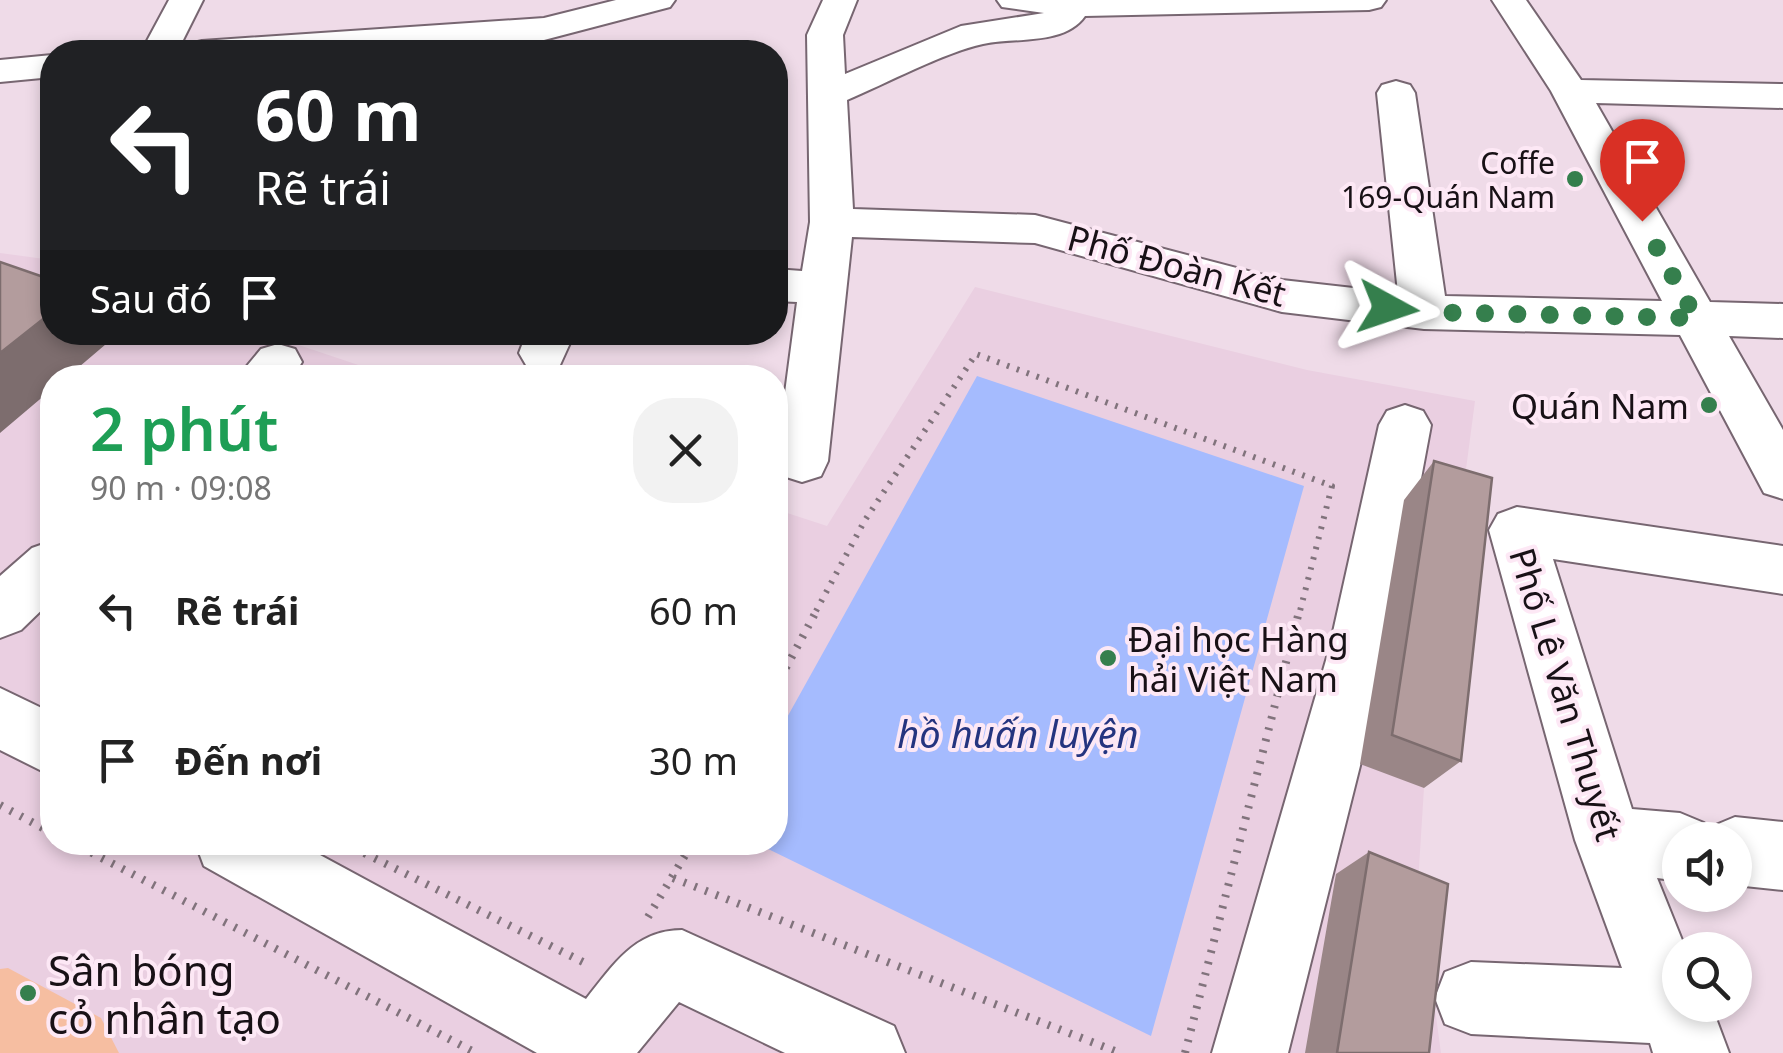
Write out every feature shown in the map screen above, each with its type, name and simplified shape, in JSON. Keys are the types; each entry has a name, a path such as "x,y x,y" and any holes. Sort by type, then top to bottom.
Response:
{"street":[{"path":"165,40 186,0"},
{"path":"419,40 426,0"},
{"path":"545,40 658,0"},
{"path":"802,461 798,287 832,222 825,34 840,0"},
{"path":"1014,0 1091,6 1368,0"},
{"path":"1509,0 1570,91 1783,478"},
{"path":"829,94 974,34 1041,26 1091,6"},
{"path":"0,71 40,67"},
{"path":"1570,91 1783,96"},
{"path":"1396,93 1424,312"},
{"name":"Phố Đoàn Kết","path":"832,222 1036,229 1282,296 1424,312 1783,321"},
{"path":"1250,1053 1359,650 1405,424"},
{"name":"Phố Lê Văn Thuyết","path":"1683,1030 1608,840 1517,530 1783,570"},
{"path":"0,612 40,576"},
{"path":"0,717 40,739"},
{"path":"1608,840 1662,844"},
{"path":"1752,853 1783,856"},
{"path":"251,855 593,1049 651,976 664,966 682,966 867,1053"},
{"path":"1471,998 1683,1030"}],"path":[{"path":"788,663 864,520 976,354 1332,486 1185,1053"},
{"path":"0,805 40,826"},
{"path":"97,855 476,1053"},
{"path":"370,855 591,966"},
{"path":"641,927 685,855"},
{"path":"673,878 1120,1053"}],"shaded area":[{"name":"Đại học Hàng hải Việt Nam","path":"0,253 40,258 40,345 299,345 358,365 40,365 40,855 788,855 788,513 827,526 975,287 1307,370 1475,401 1424,788 1418,883 1441,1053 0,1053"},
{"name":"Sân bóng cỏ nhân tạo","path":"8,968 101,1018 119,1053 0,1053 0,969"}],"water":[{"name":"hồ huấn luyện","path":"977,376 1304,486 1151,1036 781,855 788,855 788,716"}],"building":[{"path":"0,262 40,276 40,321 0,353"},
{"path":"1434,461 1492,478 1461,761 1392,735"},
{"path":"1369,852 1448,884 1429,1053 1337,1053"}],"place":[{"name":"Coffe 169-Quán Nam","path":"1575,179"},
{"name":"Quán Nam","path":"1709,405"},
{"name":"Đại học Hàng hải Việt Nam","path":"1108,658"},
{"name":"Sân bóng cỏ nhân tạo","path":"28,993"}],"route":[{"path":"1388,308 1696,318 1642,221"}]}
